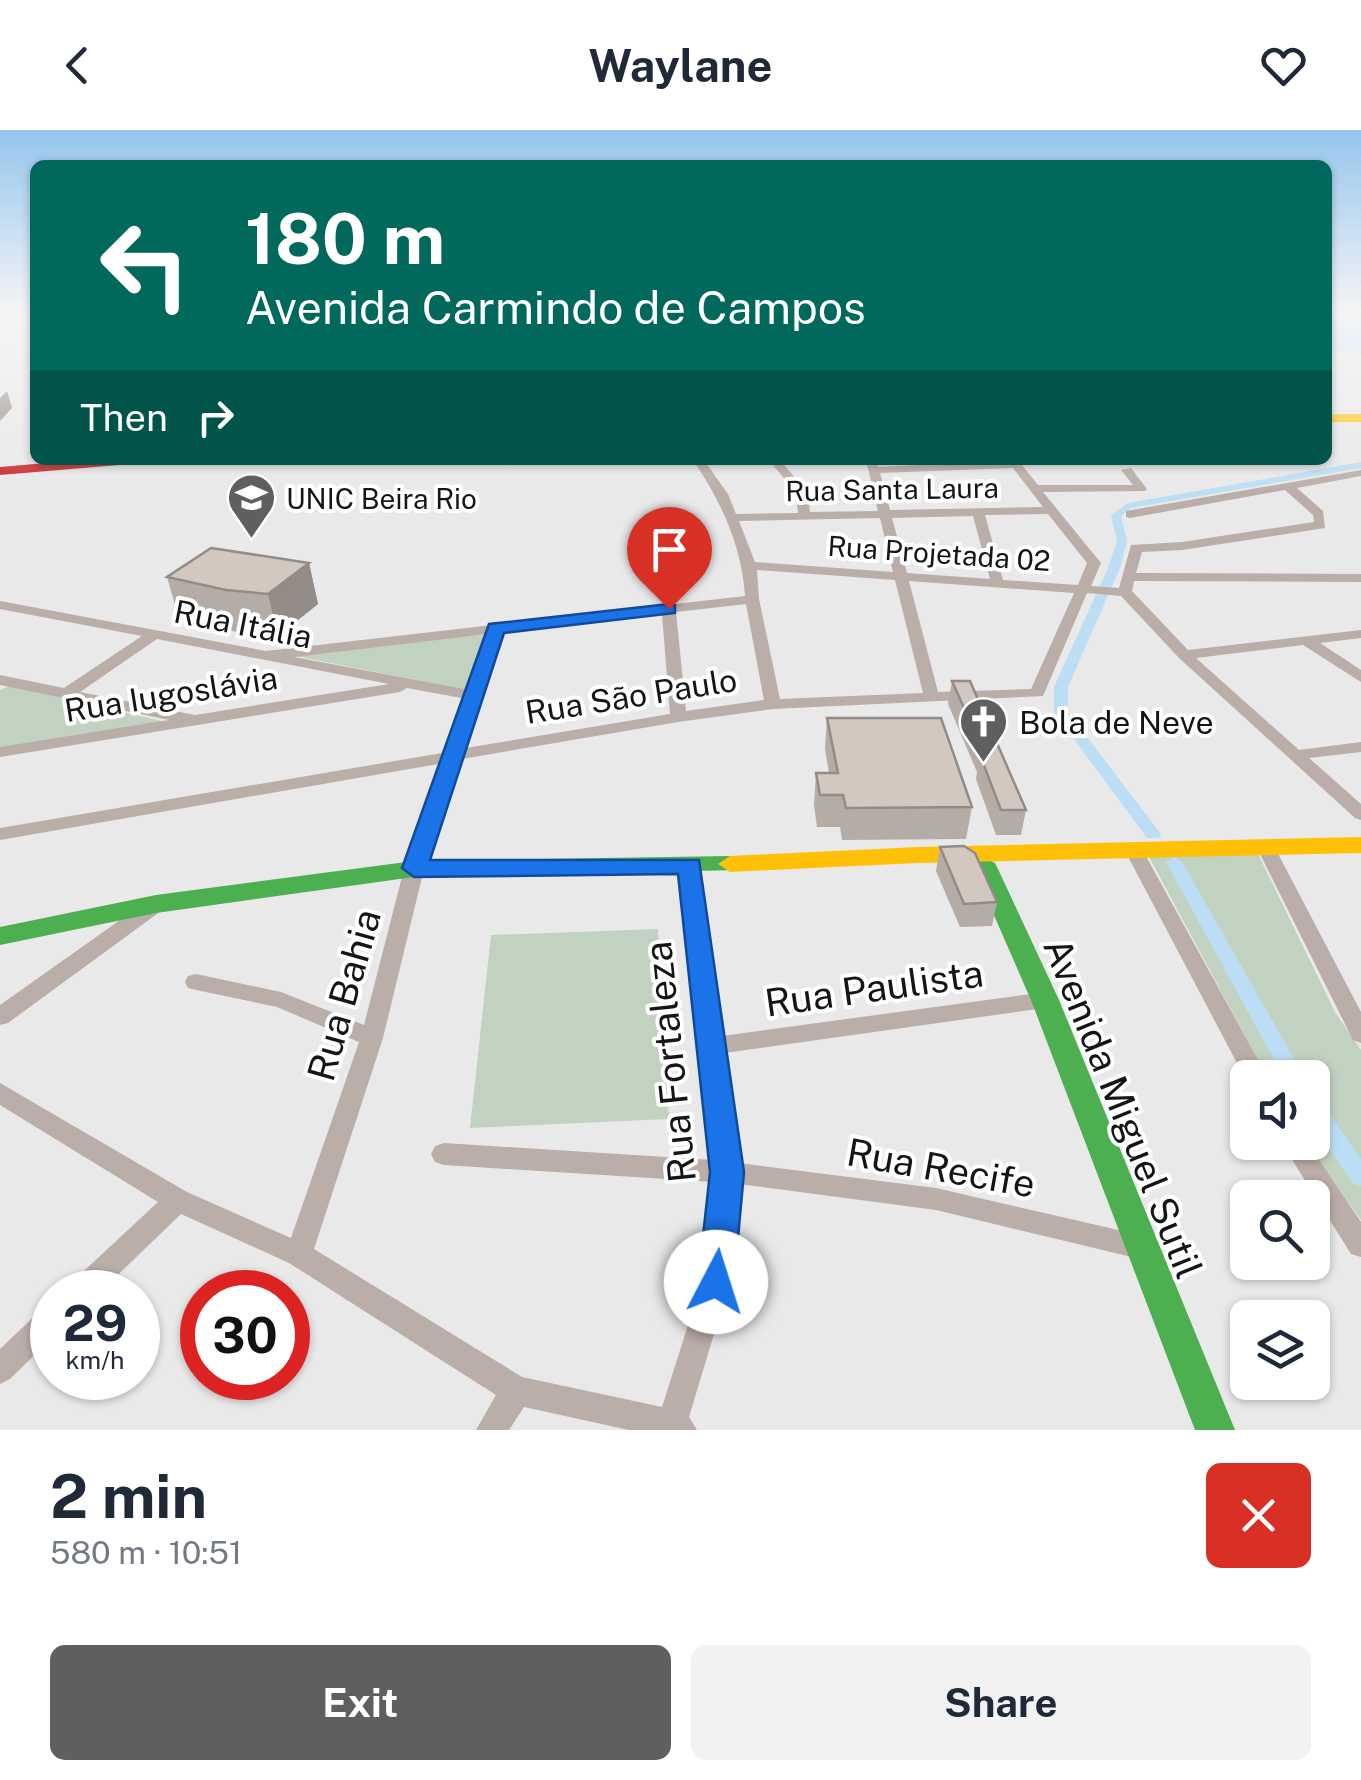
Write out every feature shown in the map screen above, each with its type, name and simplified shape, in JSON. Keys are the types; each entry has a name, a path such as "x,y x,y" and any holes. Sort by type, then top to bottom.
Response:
{"main road":[{"path":"1332,416 1359,419"},
{"path":"0,463 30,460"},
{"path":"0,470 66,465"},
{"path":"0,936 156,904 414,868 690,866 918,855 992,858 1038,852 1361,845"},
{"path":"918,855 943,850 992,858"},
{"path":"943,850 992,858"},
{"name":"Avenida Miguel Sutil","path":"992,858 1140,1247 1215,1430"}],"street":[{"path":"702,465 722,494 750,566 752,600 773,704"},
{"path":"778,465 802,492 804,517"},
{"path":"873,465 932,698"},
{"path":"1016,465 1094,563 1088,588"},
{"path":"1035,488 1141,489 1128,470"},
{"path":"1130,514 1361,473"},
{"path":"1288,486 1319,514 1321,525 1182,546 1139,547 1134,550 1124,587 1184,655 1361,814"},
{"name":"Rua Santa Laura","path":"732,518 1052,510"},
{"path":"978,513 997,581"},
{"name":"Rua Projetada 02","path":"750,566 1088,588 1361,578"},
{"name":"Rua São Paulo","path":"0,834 453,753 773,704 1038,693 1088,588"},
{"path":"270,655 752,600"},
{"name":"Rua Itália","path":"0,605 476,696"},
{"path":"669,609 678,717"},
{"path":"453,753 476,696 496,628"},
{"path":"1184,655 1361,634"},
{"path":"68,693 154,635"},
{"path":"1305,640 1361,677"},
{"path":"1,681 200,721"},
{"name":"Rua Iugoslávia","path":"0,752 410,686"},
{"path":"1296,755 1361,746"},
{"name":"Rua Bahia","path":"299,1254 372,1038 414,868 453,753"},
{"path":"1266,848 1361,1034"},
{"path":"1133,850 1246,1060"},
{"name":"Rua Fortaleza","path":"677,1427 716,1282 727,1172 690,866"},
{"path":"0,1016 156,904"},
{"path":"196,982 281,1000 372,1038"},
{"name":"Rua Paulista","path":"713,1046 1044,1000"},
{"path":"0,1093 178,1200 299,1254 517,1392 677,1427"},
{"name":"Rua Recife","path":"444,1154 727,1172 936,1198 1140,1247"},
{"path":"1305,1160 1361,1246"},
{"path":"104,1270 178,1200"},
{"path":"0,1369 30,1341"},
{"path":"491,1430 517,1392"}],"green space":[{"path":"484,634 473,687 468,690 290,655"},
{"path":"7,687 166,722 0,749 0,690"},
{"path":"1147,853 1258,854 1335,1012 1361,1050 1361,1220 1318,1160 1330,1160 1330,1060 1258,1060"},
{"path":"658,929 669,1119 470,1128 491,935"}],"building":[{"path":"211,548 309,563 268,594 226,590 167,577"},
{"path":"952,681 970,681 1026,810 1001,810 980,755 985,755"},
{"path":"827,718 941,718 972,807 846,808 843,795 820,795 816,773 838,773"},
{"path":"964,846 975,853 997,902 964,904 940,847"}],"waterway":[{"path":"1153,834 1061,712 1061,687 1114,568 1122,541 1116,515 1128,506 1361,465"},
{"path":"1174,862 1285,1060"},
{"path":"1330,1131 1361,1177"}],"traffic: fast":[{"path":"962,854 986,869 1045,1000 1215,1430"},
{"path":"0,936 156,904 414,869 730,864"}],"traffic: slow":[{"path":"1332,418 1361,418"},
{"path":"730,864 918,855 1361,845"}],"traffic: jam":[{"path":"0,471 71,465"}],"place":[{"name":"UNIC Beira Rio","path":"251,540"},
{"name":"Bola de Neve","path":"984,764"}],"route":[{"path":"669,609 496,628 476,696 414,868 690,866 727,1172 716,1282"}]}
